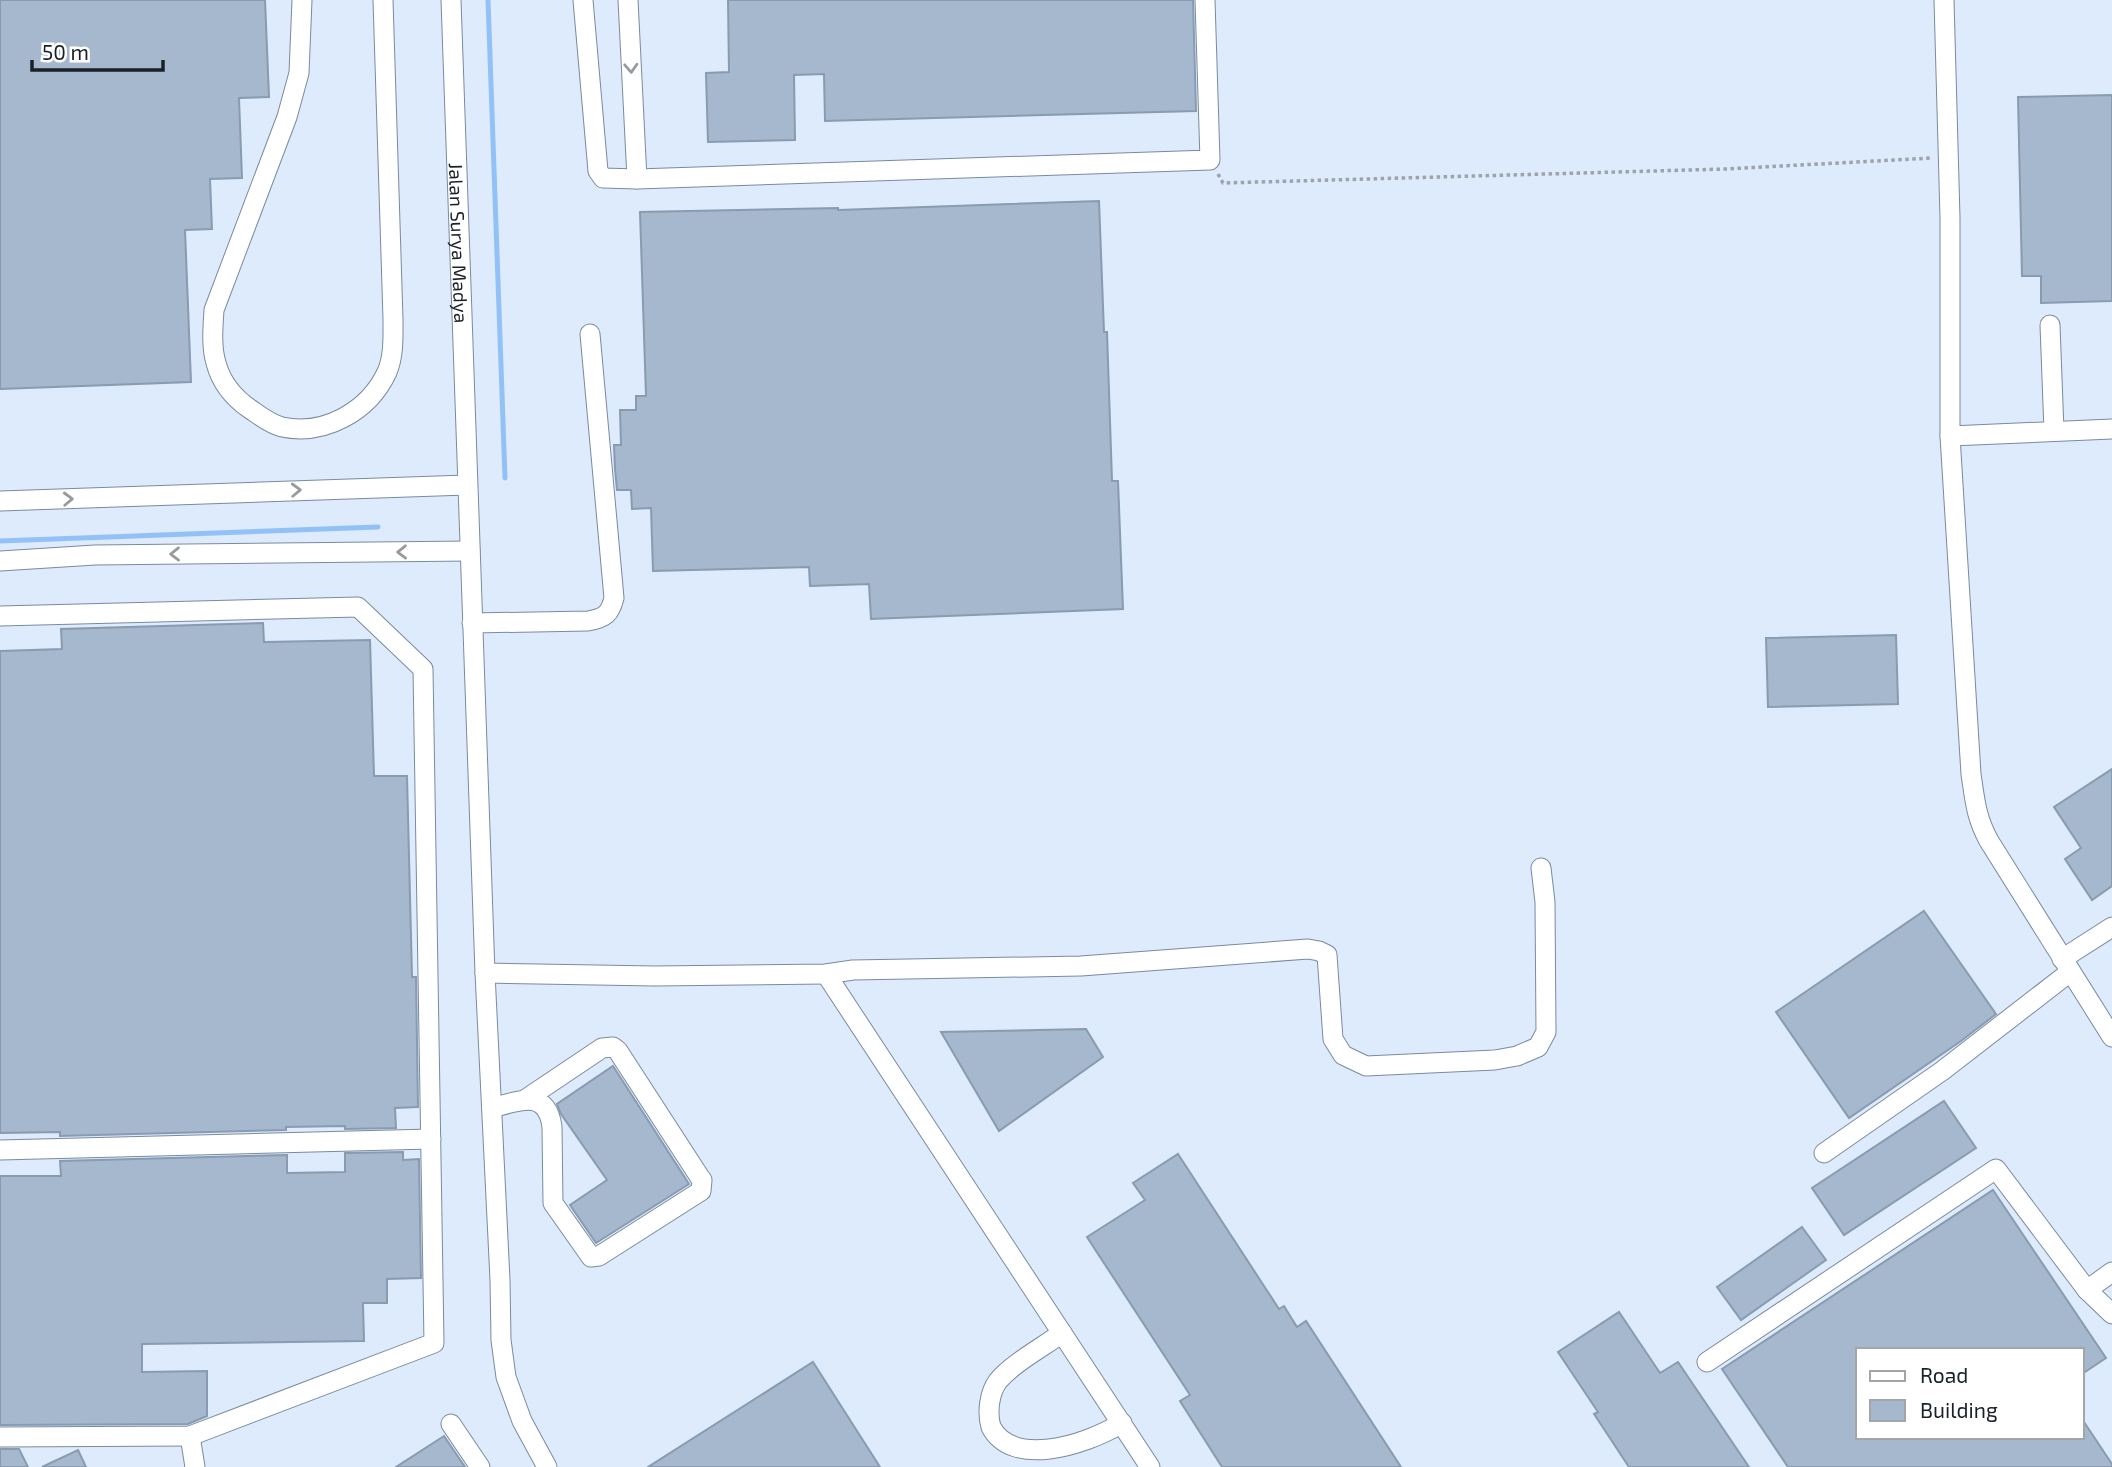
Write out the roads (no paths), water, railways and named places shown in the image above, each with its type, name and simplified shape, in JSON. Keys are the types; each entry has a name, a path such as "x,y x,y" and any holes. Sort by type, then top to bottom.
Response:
{"street":[{"path":"302,0 299,72 287,117 221,289 214,310 212,330 215,361 237,400 281,427 294,428 319,428 355,413 373,394 390,363 393,319 383,0"},
{"name":"Jalan Surya Madya","path":"451,0 485,973 501,1340 506,1377 522,1421 547,1467"},
{"path":"583,0 598,171 603,178 637,179 1210,160 1205,0"},
{"path":"628,0 637,179"},
{"path":"1944,0 1950,436 1971,774 1979,822 2112,1037"},
{"path":"2050,325 2054,431"},
{"path":"472,624 588,621 602,619 610,612 614,598 590,334"},
{"path":"1950,436 2112,429"},
{"path":"0,501 467,485"},
{"path":"0,561 95,555 470,551"},
{"path":"0,616 358,607 423,669 434,1343 190,1436 0,1437"},
{"path":"485,973 655,976 826,974 853,970 1081,966 1308,950 1327,955 1333,1039 1343,1055 1366,1066 1495,1060 1517,1056 1538,1047 1546,1032 1545,902 1541,868"},
{"path":"1824,1153 1942,1070 2112,928"},
{"path":"826,974 1150,1467"},
{"path":"492,1108 526,1099 602,1048 613,1047 702,1180 701,1191 599,1256 591,1257 553,1203 550,1117 544,1107 536,1101 526,1099"},
{"path":"0,1150 431,1139"},
{"path":"1707,1363 1996,1169 2087,1290 2112,1314"},
{"path":"2087,1290 2112,1272"},
{"path":"1062,1333 1010,1370 992,1391 989,1410 991,1427 999,1446 1013,1461 1023,1466 1038,1465 1066,1456 1122,1423"},
{"path":"451,1424 480,1467"},
{"path":"190,1436 195,1467"}],"waterway":[{"path":"488,0 505,478"},
{"path":"0,541 378,527"}]}
